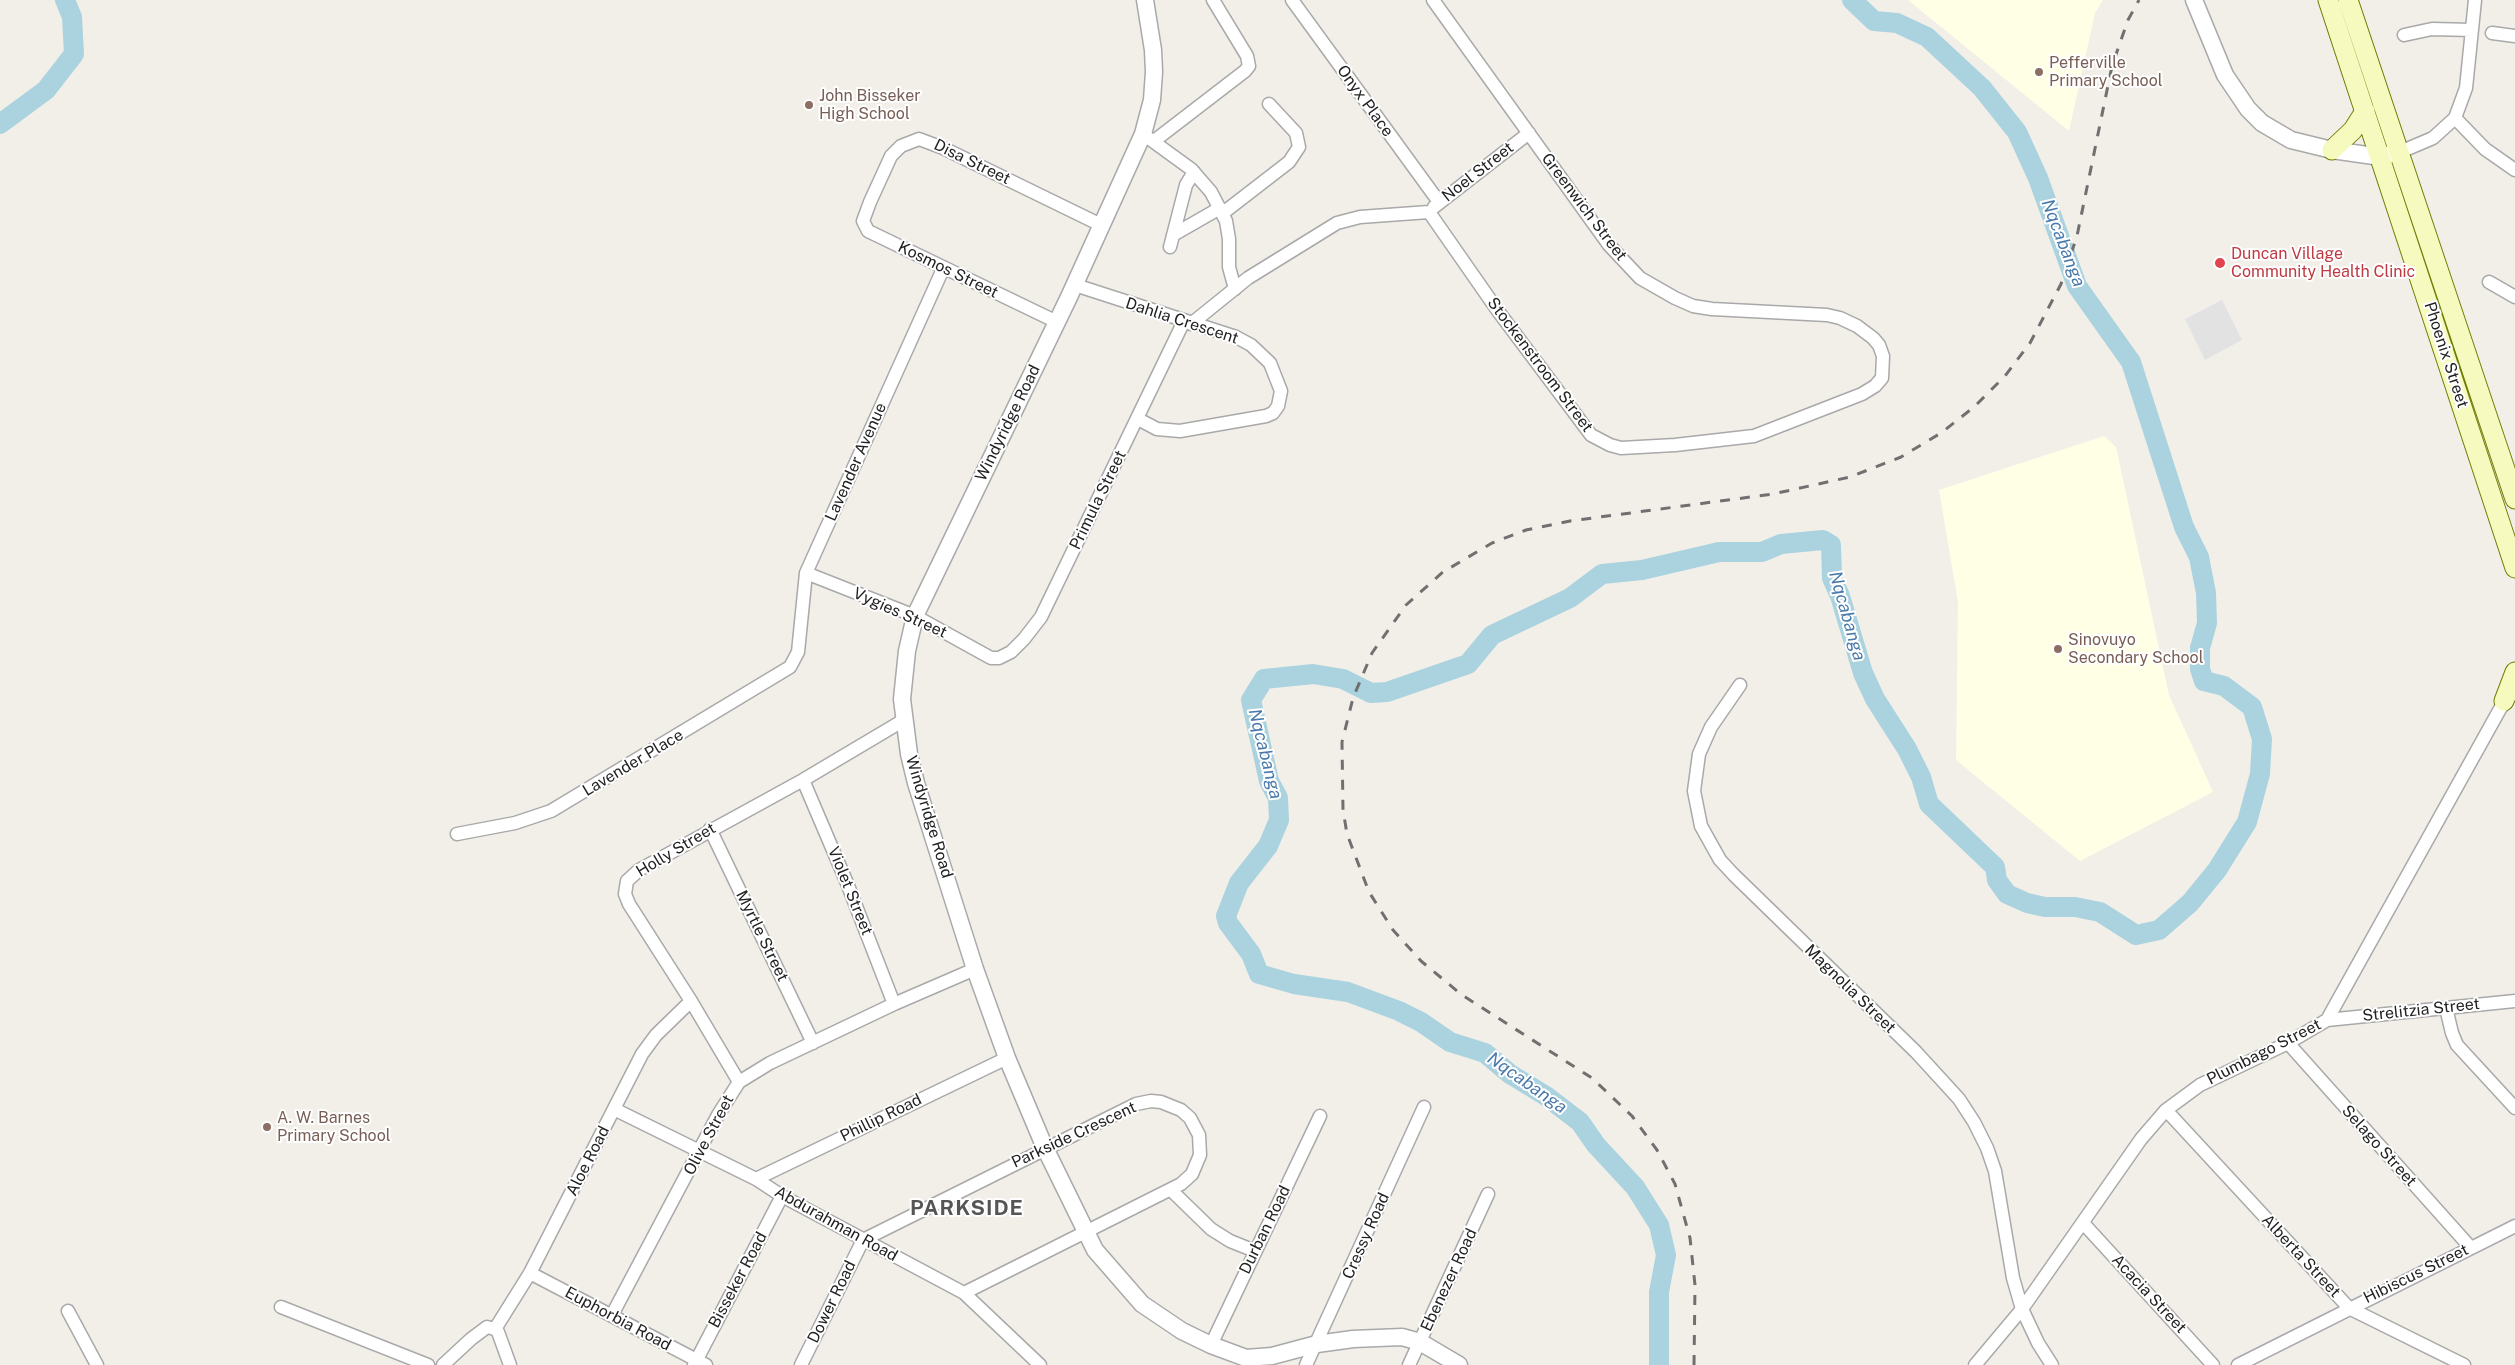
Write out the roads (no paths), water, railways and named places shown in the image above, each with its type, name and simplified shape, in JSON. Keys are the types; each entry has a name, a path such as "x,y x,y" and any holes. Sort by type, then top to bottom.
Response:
{"main road":[{"name":"Phoenix Street","path":"2328,0 2515,568"},
{"name":"Phoenix Street","path":"2348,0 2515,499"},
{"path":"2332,150 2352,130 2365,111"},
{"path":"2510,696 2515,672"}],"street":[{"name":"Windyridge Road","path":"1145,0 1153,50 1154,72 1148,138 1101,225 1075,285 915,616 909,635 903,682 904,720 916,783 975,969 1007,1058 1044,1148 1095,1250 1142,1304 1182,1331 1211,1345 1252,1358 1286,1353 1317,1344 1353,1339 1402,1337 1420,1342 1459,1365"},
{"path":"1213,0 1247,56 1249,66 1148,138 1194,172 1211,192 1222,211 1228,230 1229,267 1235,289"},
{"name":"Onyx Place","path":"1292,0 1439,202"},
{"name":"Greenwich Street","path":"1433,0 1609,245 1640,278 1657,289 1693,306 1712,309 1827,315 1857,326"},
{"path":"2194,0 2225,75 2248,109 2276,133 2291,140 2332,150 2381,157 2400,152 2433,138 2455,118 2466,88 2475,0"},
{"path":"2404,35 2432,29 2472,30"},
{"path":"2492,33 2515,36"},
{"path":"1194,172 1186,185 1171,241 1222,211 1289,162 1299,147 1296,133 1269,104"},
{"path":"2455,118 2485,149 2515,170"},
{"name":"Noel Street","path":"1429,212 1439,202 1529,133"},
{"name":"Disa Street","path":"870,202 891,156 901,146 919,139 943,148 1101,225"},
{"name":"Kosmos Street","path":"870,202 863,221 864,227 868,231 943,269 1057,322"},
{"path":"1188,323 1248,278 1325,229 1348,218 1429,212"},
{"name":"Stockenstroom Street","path":"1429,212 1498,311 1586,429 1591,435 1610,445 1621,448 1714,442 1754,436 1862,394 1875,386 1882,378 1883,356 1873,338 1857,326"},
{"name":"Lavender Avenue","path":"795,662 798,652 806,572 943,269"},
{"path":"2489,282 2515,298"},
{"name":"Dahlia Crescent","path":"1075,285 1236,337 1261,353 1270,363 1281,391 1278,406 1273,413 1195,430 1163,430 1138,419"},
{"name":"Primula Street","path":"991,658 1005,656 1018,646 1041,617 1138,419 1188,323"},
{"name":"Vygies Street","path":"806,572 915,616 991,658"},
{"name":"Lavender Place","path":"457,834 531,819 559,807 782,674 795,662"},
{"name":"Magnolia Street","path":"1740,685 1711,727 1699,754 1694,792 1701,826 1720,860 1916,1052 1958,1099 1974,1122 1987,1148 1995,1171 2013,1278 2022,1309 2038,1343 2052,1365"},
{"name":"Plumbago Street","path":"1975,1365 2022,1309 2084,1224 2141,1139 2166,1110 2200,1085 2288,1043 2327,1020 2510,696"},
{"name":"Holly Street","path":"738,1082 692,1001 629,904 624,887 627,881 639,870 710,829 802,780 904,720"},
{"name":"Violet Street","path":"802,780 847,883 894,1004"},
{"name":"Myrtle Street","path":"710,829 813,1043"},
{"name":"Olive Street","path":"612,1315 718,1115 738,1082 770,1064 894,1004 975,969"},
{"name":"Aloe Road","path":"491,1328 530,1273 642,1054 656,1035 692,1001"},
{"name":"Strelitzia Street","path":"2327,1020 2515,1002"},
{"path":"2446,1008 2452,1034 2458,1045 2515,1108"},
{"name":"Selago Street","path":"2288,1043 2470,1248"},
{"name":"Phillip Road","path":"756,1179 1007,1058"},
{"name":"Parkside Crescent","path":"863,1240 1044,1148 1136,1104 1151,1101 1171,1105 1190,1118 1196,1126 1201,1146 1200,1155 1192,1174 1172,1190 964,1293"},
{"name":"Cressy Road","path":"1306,1365 1424,1107"},
{"name":"Abdurahman Road","path":"614,1109 756,1179 782,1196 964,1293 1040,1365"},
{"name":"Alberta Street","path":"2166,1110 2349,1308 2464,1365"},
{"name":"Durban Road","path":"1211,1345 1320,1116"},
{"path":"1172,1190 1211,1229 1230,1241 1255,1251"},
{"name":"Ebenezer Road","path":"1409,1365 1488,1194"},
{"name":"Bisseker Road","path":"699,1363 782,1196"},
{"name":"Acacia Street","path":"2084,1224 2213,1365"},
{"name":"Hibiscus Street","path":"2238,1365 2515,1226"},
{"name":"Dower Road","path":"802,1365 863,1240"},
{"name":"Euphorbia Road","path":"530,1273 699,1363"},
{"path":"281,1308 428,1365"},
{"path":"68,1312 96,1365"},
{"path":"443,1365 471,1339 491,1328 510,1365"}],"waterway":[{"path":"0,124 46,90 74,54 72,17 65,0"},
{"name":"Nqcabanga","path":"1659,1365 1659,1292 1666,1255 1659,1225 1635,1187 1596,1145 1580,1122 1546,1096 1510,1074 1485,1053 1450,1042 1421,1022 1399,1011 1348,992 1294,984 1259,974 1251,954 1228,923 1226,916 1239,883 1268,846 1279,820 1278,798 1269,781 1251,700 1264,679 1313,674 1343,679 1371,693 1387,692 1468,664 1492,635 1570,598 1602,574 1642,570 1719,552 1762,552 1781,544 1823,540 1831,545 1832,578 1840,596 1863,673 1875,699 1907,749 1921,777 1929,804 1995,867 1997,880 2007,894 2027,903 2045,907 2075,907 2100,912 2136,935 2159,930 2190,903 2217,870 2247,822 2260,774 2262,739 2252,707 2224,686 2204,681 2200,669 2200,648 2207,623 2206,593 2199,557 2184,527 2131,362 2077,286 2038,178 2017,132 1982,88 1927,37 1897,23 1874,21 1852,0"}],"railway":[{"path":"1694,1365 1695,1285 1690,1238 1675,1184 1657,1150 1632,1116 1592,1078 1462,995 1421,961 1393,930 1369,892 1347,834 1343,810 1342,742 1353,698 1372,653 1406,605 1443,572 1492,543 1526,530 1570,521 1773,494 1850,477 1901,457 1941,433 1974,407 2005,376 2030,343 2061,284 2077,236 2112,66 2128,20 2139,0"}],"place":[{"name":"Pefferville Primary School","path":"2039,72"},
{"name":"John Bisseker High School","path":"809,105"},
{"name":"Duncan Village Community Health Clinic","path":"2220,263"},
{"name":"Sinovuyo Secondary School","path":"2058,649"},
{"name":"A. W. Barnes Primary School","path":"267,1127"}],"district":[{"name":"PARKSIDE","path":"967,1209"}]}
